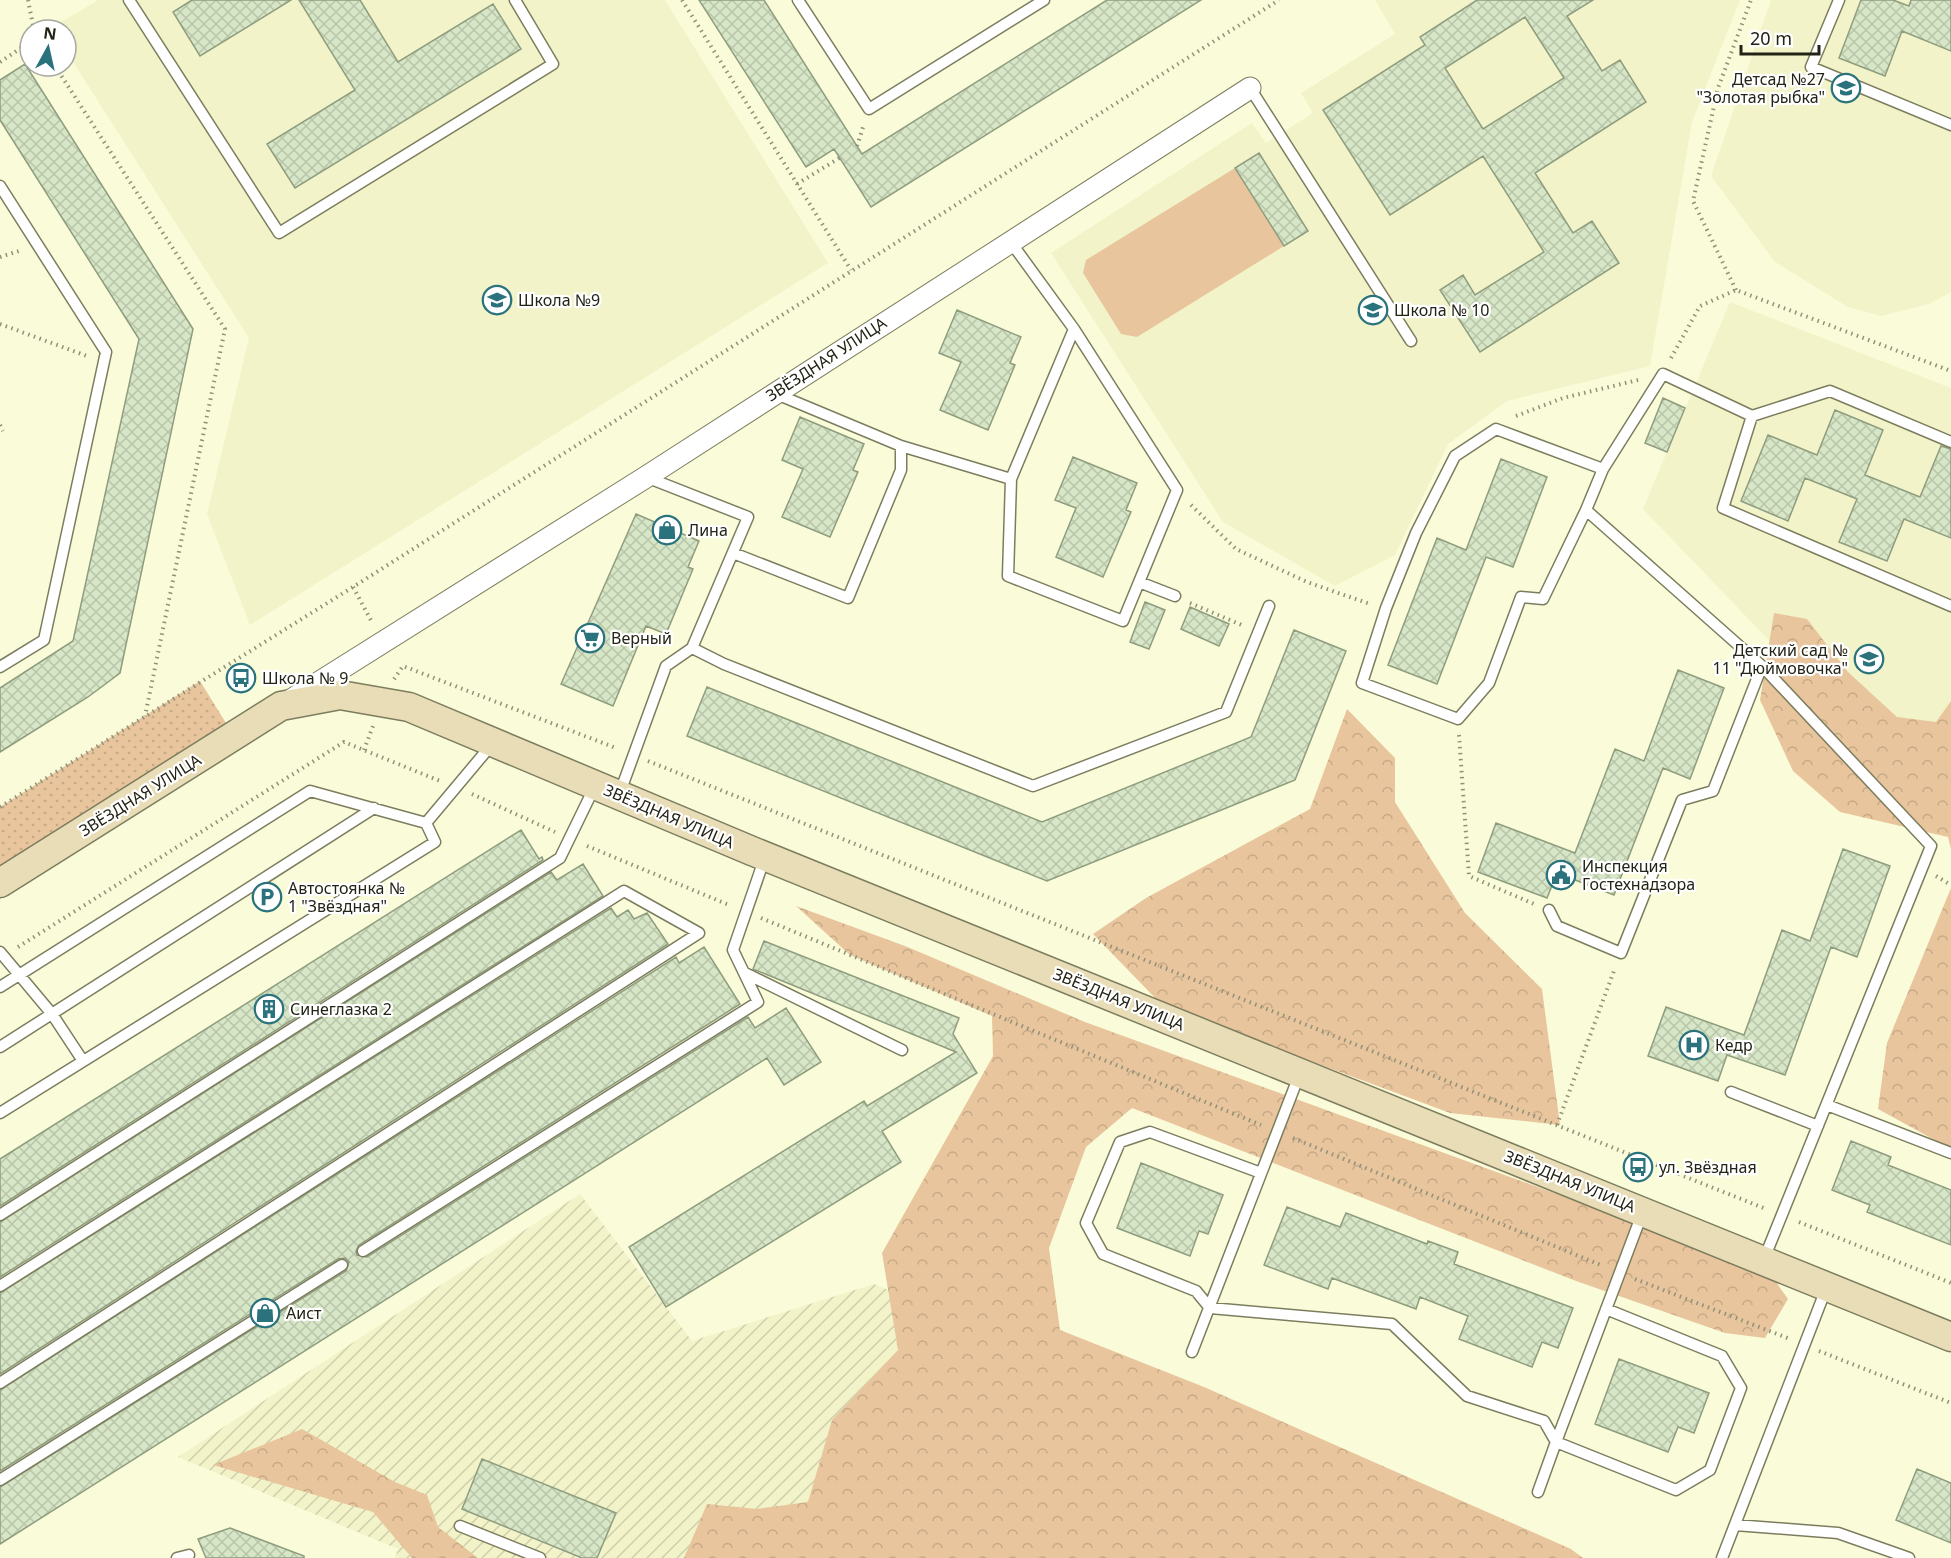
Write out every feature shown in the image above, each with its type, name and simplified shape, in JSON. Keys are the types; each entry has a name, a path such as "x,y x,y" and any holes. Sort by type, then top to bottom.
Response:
{"street":[{"name":"ЗВЁЗДНАЯ УЛИЦА","path":"0,883 646,477 773,393 1250,88"},
{"name":"ЗВЁЗДНАЯ УЛИЦА","path":"281,706 340,695 409,707 766,857 1951,1336"}],"lane":[{"path":"129,0 279,233 554,64 515,0"},
{"path":"798,0 869,109 1044,0"},
{"path":"1839,0 1811,68 1951,125"},
{"path":"1250,88 1411,341"},
{"path":"0,186 106,352 44,640 0,667"},
{"path":"1010,241 1074,329 1177,490 1123,621 1008,576 1011,479 1074,329"},
{"path":"1603,469 1496,429 1455,456 1416,533 1386,608 1362,683 1458,719 1489,682 1521,597 1543,599 1603,469 1663,374 1752,416 1830,391 1951,442"},
{"path":"773,393 901,446 1011,479"},
{"path":"1752,416 1723,508 1951,606"},
{"path":"733,553 848,598 901,470 901,446"},
{"path":"0,1215 560,858 570,839 633,755 666,666 692,648 748,517 646,477"},
{"path":"1586,510 1762,666 1931,846 1764,1260"},
{"path":"1139,582 1174,596"},
{"path":"692,648 724,664 1033,786 1226,712 1269,606"},
{"path":"1549,910 1557,926 1621,953 1682,800 1713,791 1762,666"},
{"path":"426,823 493,743"},
{"path":"0,987 310,791 426,823 435,842 0,1113"},
{"path":"0,1047 374,808"},
{"path":"363,1251 758,1002 733,950 766,857"},
{"path":"0,1286 624,891 699,933 0,1383"},
{"path":"1,954 52,1014 83,1061"},
{"path":"745,973 902,1050"},
{"path":"1192,1352 1300,1073"},
{"path":"1731,1092 1818,1126"},
{"path":"1827,1105 1951,1153"},
{"path":"1261,1173 1150,1132 1120,1142 1086,1224 1103,1254 1196,1291 1210,1308 1392,1324 1467,1396 1544,1421 1556,1442 1676,1490 1710,1470 1741,1388 1722,1356 1606,1309"},
{"path":"1538,1492 1643,1211"},
{"path":"0,1480 342,1265"},
{"path":"1722,1558 1827,1286"},
{"path":"460,1526 540,1558"},
{"path":"1735,1526 1838,1533 1909,1558"},
{"path":"177,1558 189,1555"}],"path":[{"path":"28,0 32,18"},
{"path":"682,0 850,270"},
{"path":"0,807 373,575 850,270 1279,0"},
{"path":"1751,0 1718,88 1693,201 1736,290 1951,371"},
{"path":"0,62 18,50"},
{"path":"63,78 225,329 145,716"},
{"path":"797,184 841,157"},
{"path":"1496,429 1514,417 1563,398 1663,374 1700,306 1736,290"},
{"path":"0,324 104,362"},
{"path":"0,425 3,431"},
{"path":"1177,490 1236,549 1349,598 1386,608"},
{"path":"1174,596 1258,632"},
{"path":"364,750 381,702 403,666 633,755 1951,1283"},
{"path":"1458,719 1469,876 1549,910"},
{"path":"1,954 344,742 456,787 570,839 1620,1273 1951,1403"},
{"path":"1557,1125 1621,953"}],"shaded area":[{"name":"Школа №9","path":"98,0 665,0 828,263 250,625 207,514 249,338 78,70 78,18 68,18"},
{"name":"Школа № 10","path":"1375,0 1740,0 1692,122 1650,366 1507,401 1448,444 1395,555 1335,586 1223,522 1051,253 1252,123 1266,143 1313,113 1301,93 1395,34"},
{"name":"Детсад №27 \"Золотая рыбка\"","path":"1771,0 1951,0 1951,292 1929,304 1881,316 1848,307 1775,262 1711,176"},
{"name":"Детский сад № 11 \"Дюймовочка\"","path":"1730,302 1951,388 1951,816 1931,809 1643,509"},
{"path":"580,1194 692,1341 874,1284 1550,1558 395,1558 398,1549 178,1457"}],"green space":[{"path":"1235,168 1284,246 1137,337 1121,334 1083,273 1086,260"},
{"path":"1774,613 1807,619 1848,672 1897,717 1936,722 1951,701 1951,849 1948,837 1840,812 1793,771 1760,700"},
{"path":"200,681 234,736 0,883 0,807"},
{"path":"1347,709 1395,758 1395,802 1465,913 1542,989 1560,1125 1450,1113 1163,1006 1093,934 1146,898 1310,809"},
{"path":"1951,888 1951,1149 1878,1109 1887,1043"},
{"path":"796,906 905,946 1085,1022 1768,1271 1788,1299 1765,1338 1725,1333 1576,1281 1132,1108 1086,1147 1049,1248 1060,1330 1204,1387 1571,1549 1583,1558 684,1558 707,1504 757,1509 808,1502 832,1420 898,1350 882,1253 993,1056 992,1016 850,955"},
{"path":"302,1429 395,1482 427,1495 438,1527 478,1558 412,1558 373,1512 213,1465"}],"building":[{"path":"192,0 291,0 200,56 173,12"},
{"path":"299,0 360,0 398,62 493,4 521,49 295,188 267,144 355,90"},
{"path":"699,0 764,0 862,154 1107,0 1201,0 871,207 834,149 806,167"},
{"path":"1477,0 1593,0 1567,16 1602,71 1620,60 1646,102 1535,173 1573,233 1592,221 1619,263 1480,352 1440,290 1463,275 1475,295 1544,252 1483,156 1390,215 1323,110 1425,45 1420,37","holes":["1525,17 1564,78 1483,129 1445,68"]},
{"path":"1861,0 1893,0 1909,6 1911,0 1951,0 1951,51 1902,31 1885,76 1839,58"},
{"path":"18,68 18,78 34,78 193,329 120,673 88,697 0,752 0,688 73,641 139,339 0,120 0,80"},
{"path":"1259,153 1308,231 1284,246 1235,168"},
{"path":"957,310 1021,337 1010,363 1015,365 988,430 940,410 961,362 939,353"},
{"path":"1663,398 1685,408 1667,452 1645,443"},
{"path":"1835,410 1883,430 1865,475 1920,497 1941,446 1951,449 1951,538 1904,519 1887,561 1839,542 1857,499 1805,478 1788,521 1741,501 1768,435 1817,455"},
{"path":"800,417 864,444 853,470 858,472 830,537 782,517 803,469 782,460"},
{"path":"1073,457 1137,483 1126,510 1131,512 1103,577 1056,557 1076,508 1055,500"},
{"path":"1501,459 1547,477 1513,567 1486,557 1437,684 1388,665 1437,538 1466,550"},
{"path":"636,514 699,541 688,567 693,569 666,634 646,626 613,706 561,684"},
{"path":"1145,602 1165,610 1149,649 1130,642"},
{"path":"1190,607 1229,624 1219,646 1181,629"},
{"path":"1294,630 1346,651 1295,780 1047,881 687,736 707,687 1042,822 1251,737"},
{"path":"1678,670 1724,688 1690,779 1663,768 1614,895 1557,873 1547,898 1478,872 1496,823 1575,853 1615,749 1644,761"},
{"name":"Синеглазка 2","path":"521,830 539,859 542,857 543,860 0,1206 0,1159"},
{"path":"1843,849 1890,866 1857,957 1831,947 1785,1075 1727,1055 1718,1081 1648,1056 1666,1007 1744,1035 1782,930 1810,941"},
{"path":"583,864 603,896 0,1277 0,1222 551,872 557,880"},
{"path":"611,908 617,917 628,910 634,919 647,913 668,944 0,1374 0,1293"},
{"path":"764,941 959,1018 953,1034 977,1073 882,1131 901,1162 666,1307 629,1247 864,1101 867,1106 956,1052 753,969"},
{"path":"704,947 740,1004 359,1245 357,1255 367,1257 748,1017 755,1028 786,1008 821,1062 784,1085 767,1058 0,1544 0,1487 346,1271 349,1262 345,1258 338,1259 0,1471 0,1390 676,957 679,963"},
{"path":"1851,1141 1891,1157 1888,1165 1951,1190 1951,1245 1867,1212 1870,1205 1832,1190"},
{"path":"1141,1163 1223,1195 1208,1234 1199,1231 1190,1256 1117,1228"},
{"path":"1287,1207 1340,1227 1346,1213 1427,1244 1428,1241 1458,1252 1454,1264 1573,1308 1558,1348 1542,1342 1532,1367 1459,1339 1468,1316 1420,1297 1416,1309 1332,1278 1328,1289 1264,1265"},
{"path":"1619,1359 1709,1393 1694,1433 1678,1427 1668,1452 1595,1424"},
{"path":"482,1459 616,1513 597,1558 582,1558 462,1509"},
{"path":"1917,1469 1951,1483 1951,1543 1896,1520"},
{"path":"230,1528 304,1556 304,1558 206,1558 198,1539"}],"place":[{"name":"Детсад №27 \"Золотая рыбка\"","path":"1846,88"},
{"name":"Школа №9","path":"497,300"},
{"name":"Школа № 10","path":"1373,310"},
{"name":"Лина","path":"667,530"},
{"name":"Верный","path":"590,638"},
{"name":"Детский сад № 11 \"Дюймовочка\"","path":"1869,659"},
{"name":"Школа № 9","path":"241,678"},
{"name":"Инспекция Гостехнадзора","path":"1561,875"},
{"name":"Автостоянка № 1 \"Звёздная\"","path":"267,897"},
{"name":"Синеглазка 2","path":"269,1009"},
{"name":"Кедр","path":"1694,1045"},
{"name":"ул. Звёздная","path":"1638,1167"},
{"name":"Аист","path":"265,1313"}]}
